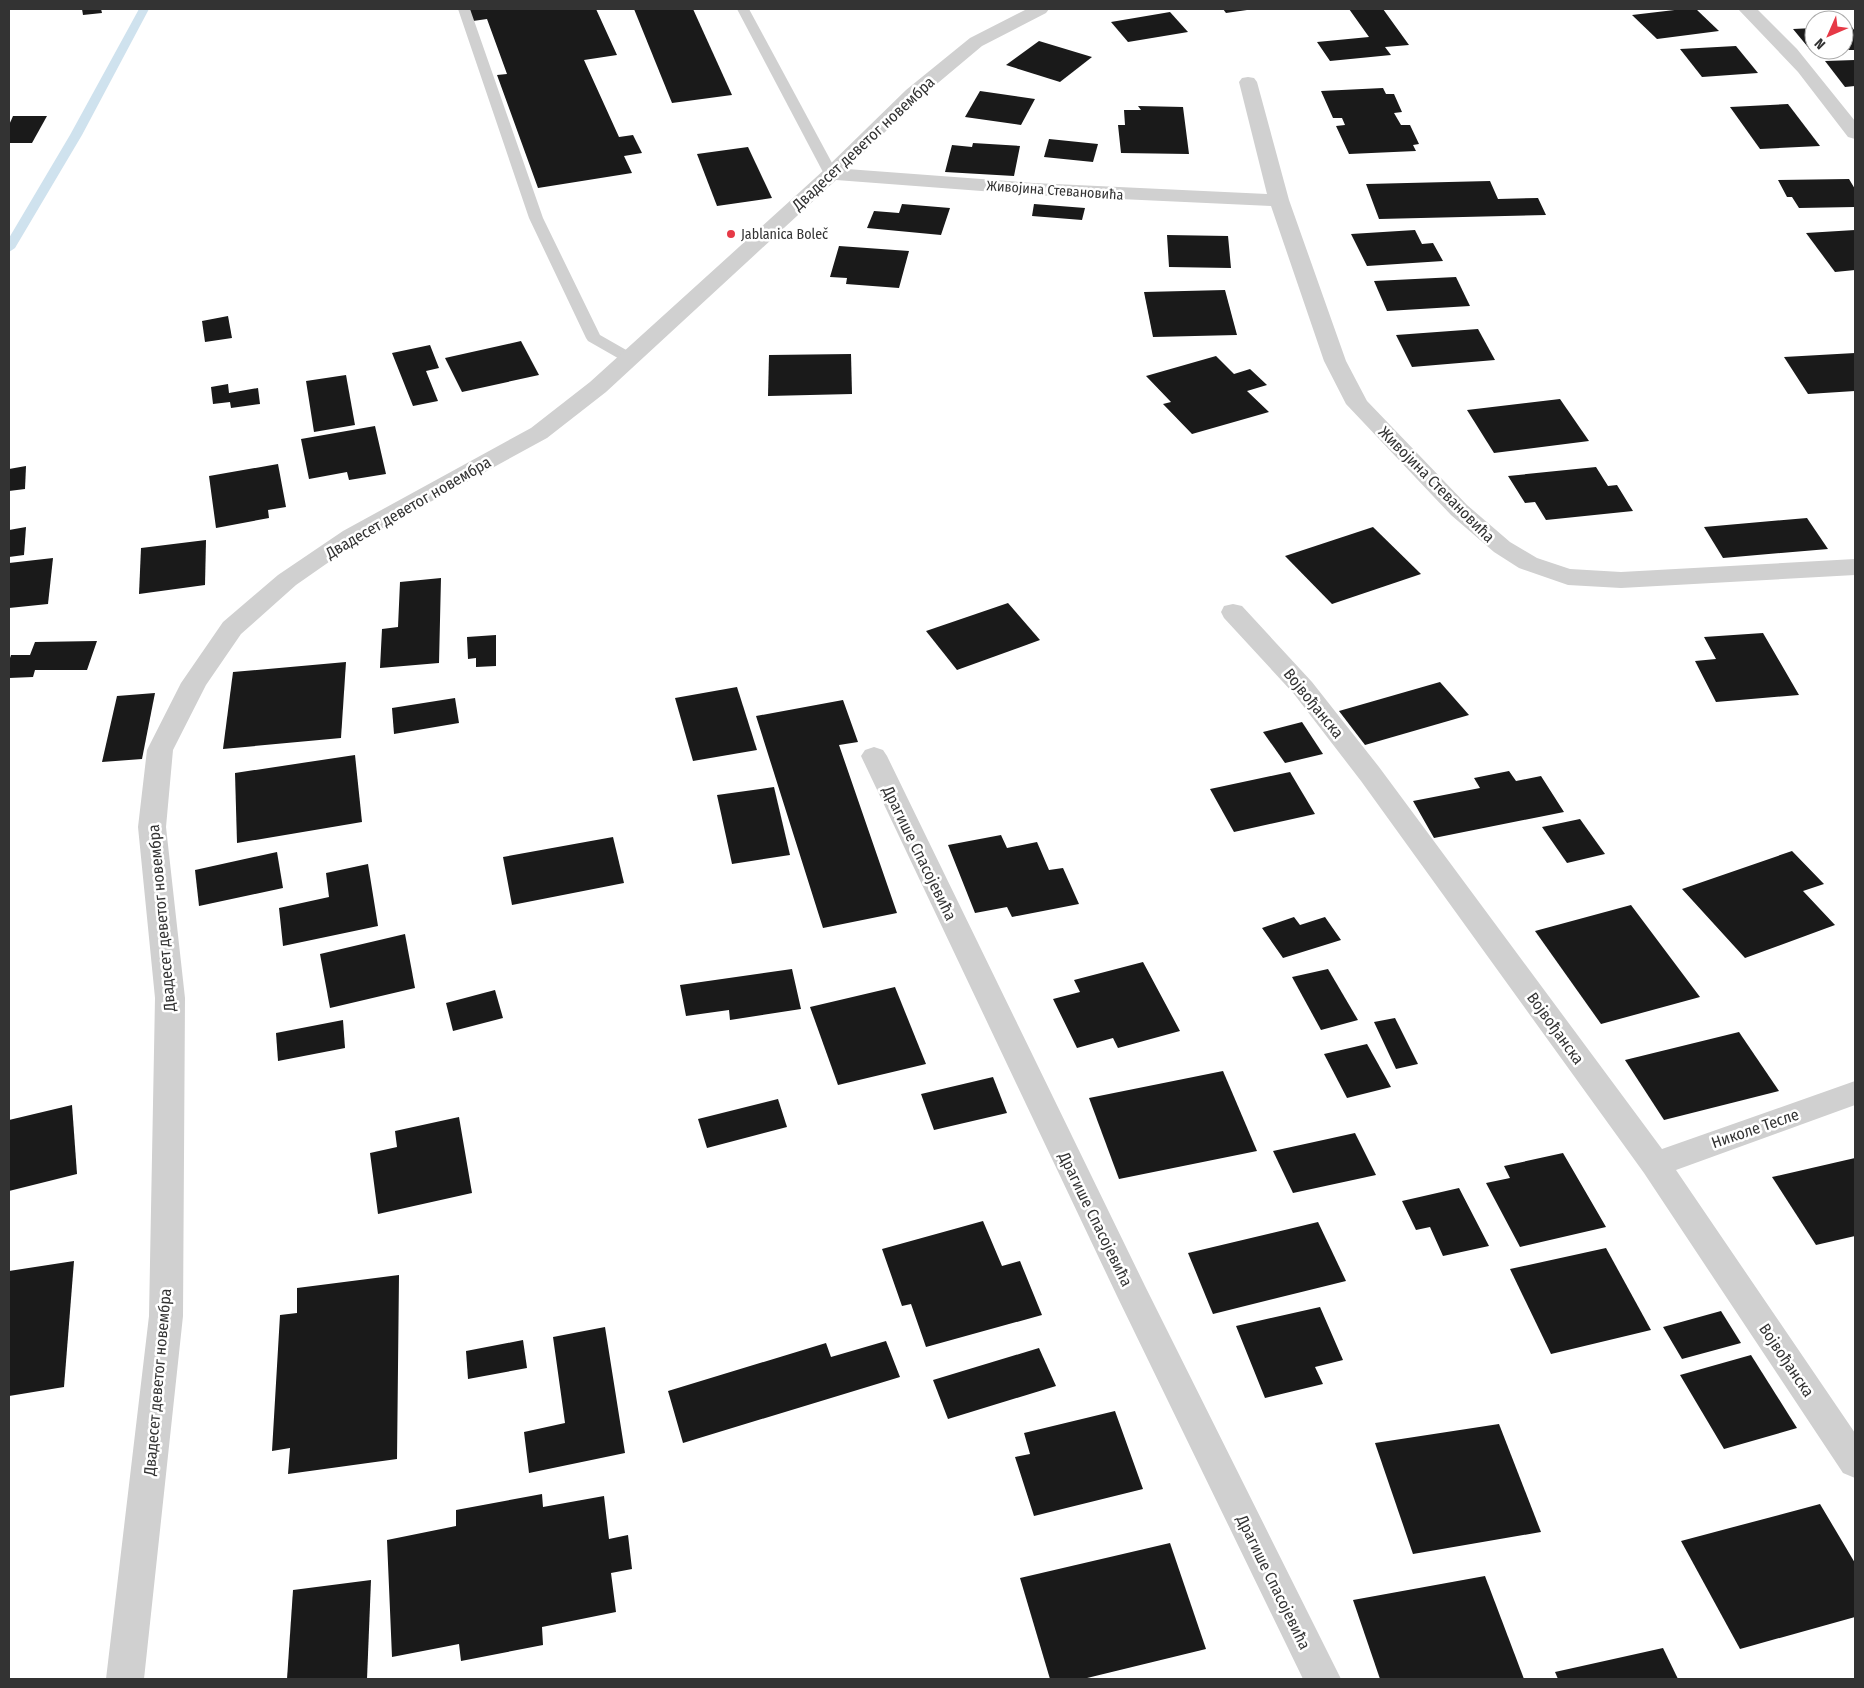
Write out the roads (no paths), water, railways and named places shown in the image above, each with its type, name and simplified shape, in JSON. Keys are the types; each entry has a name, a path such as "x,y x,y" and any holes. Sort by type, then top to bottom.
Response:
{"street":[{"name":"Двадесет деветог новембра","path":"125,1679 166,1316 170,998 152,827 160,750 194,683 232,628 287,580 350,536 539,433 598,387 830,174 913,94 976,42 1040,9"},
{"path":"1747,9 1770,30 1816,81 1855,133"},
{"name":"Живојина Стевановића","path":"1248,82 1279,200 1335,361 1357,404 1459,510 1502,547 1519,559 1568,577 1621,580 1855,567"},
{"name":"Живојина Стевановића","path":"830,174 1054,190 1279,200"},
{"name":"Војвођанска","path":"1233,612 1303,688 1364,766 1655,1164 1855,1462"},
{"name":"Драгише Спасојевића","path":"874,756 1128,1287 1322,1679"},
{"name":"Николе Тесле","path":"1655,1164 1855,1093"}],"lane":[{"path":"464,9 536,218 594,338 629,358"},
{"path":"743,9 830,174"}],"waterway":[{"path":"9,248 76,135 144,9"}],"place":[{"name":"Jablanica Boleč","path":"731,234"}]}
